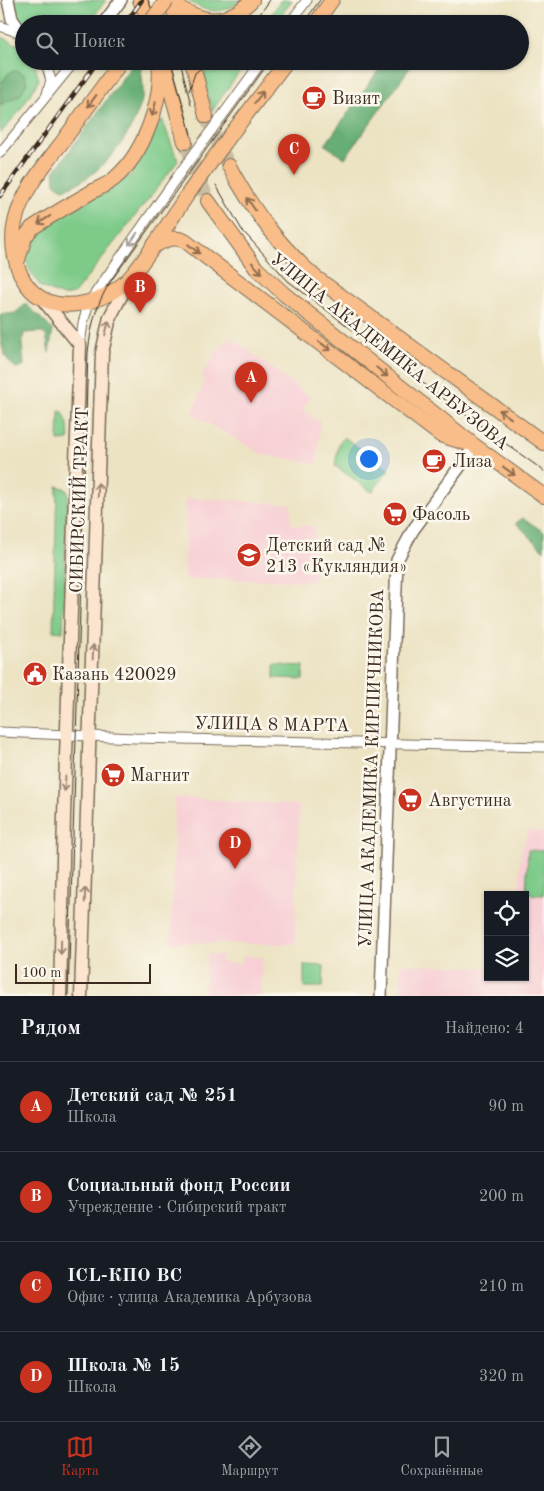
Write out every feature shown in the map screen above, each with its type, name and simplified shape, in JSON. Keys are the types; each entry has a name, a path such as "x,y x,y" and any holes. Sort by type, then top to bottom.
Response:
{"main road":[{"path":"140,0 146,15"},
{"path":"231,15 240,12 252,0"},
{"path":"321,15 332,0"},
{"path":"157,15 169,1"},
{"path":"169,1 193,15"},
{"path":"169,1 174,15"},
{"path":"80,345 44,300 26,284 18,265 13,237 22,202 37,176 114,70"},
{"path":"18,265 19,250 24,237 32,228 114,179 142,143 154,113 160,84 161,70"},
{"path":"164,70 185,142"},
{"path":"194,70 206,116"},
{"name":"СИБИРСКИЙ ТРАКТ","path":"81,996 91,736 102,353 110,317 131,277 190,191 279,70"},
{"name":"УЛИЦА АКАДЕМИКА АРБУЗОВА","path":"229,166 269,231 309,272 544,442"},
{"name":"УЛИЦА АКАДЕМИКА АРБУЗОВА","path":"208,201 256,268 277,288 475,446 544,496"},
{"path":"151,247 177,238 185,241 440,435 475,446"},
{"path":"44,300 69,305 89,302 108,293 131,277"},
{"name":"СИБИРСКИЙ ТРАКТ","path":"60,996 80,345"}],"street":[{"path":"8,0 12,19 15,24"},
{"path":"296,15 307,0"},
{"path":"0,26 15,31"},
{"path":"47,97 51,80 48,70"},
{"path":"0,153 68,70"},
{"name":"СИБИРСКИЙ ТРАКТ","path":"80,345 83,323 89,302 255,70"},
{"path":"0,144 9,141"},
{"name":"УЛИЦА АКАДЕМИКА КИРПИЧНИКОВА","path":"381,996 396,560 413,530 475,446"},
{"name":"УЛИЦА 8 МАРТА","path":"0,732 59,733 67,736 544,747"}],"shaded area":[{"path":"232,338 311,398 302,409 320,422 317,464 262,454 192,414 204,382 202,374 223,343"},
{"name":"Детский сад № 213 «Кукляндия»","path":"186,498 291,504 291,525 315,526 314,581 184,579"},
{"path":"175,797 299,805 295,944 171,943"},
{"path":"529,830 544,832 544,996 400,996 401,964 484,968 484,981 529,981 529,891 519,891 520,853"},
{"path":"207,954 221,955 221,962 241,964 242,956 263,957 261,996 204,996"}],"green space":[{"path":"14,0 106,0 95,15 17,15"},
{"path":"188,0 240,0 227,9 214,11 201,8"},
{"path":"281,0 292,0 281,15 271,15"},
{"path":"0,36 15,44 15,70 36,70 39,80 20,110 0,134"},
{"path":"128,70 141,70 143,88 141,103 130,130 112,155 89,176 63,189 55,184 54,172"},
{"path":"208,70 241,70 212,111 202,75"},
{"path":"379,70 408,70 345,158 325,145"},
{"path":"17,71 25,75 27,83 20,95 0,105 2,82 10,72"},
{"path":"162,119 178,161 74,294 63,296 41,287 30,271 25,257 34,233 131,175"},
{"path":"26,304 53,330 49,353 46,335 41,332 24,333 22,345 24,365 17,368 11,364 4,353 1,339 0,315 15,313"},
{"path":"59,411 63,412 68,424 69,440 58,441"},
{"path":"344,437 389,470 372,492 335,466 339,443"},
{"path":"57,486 66,489 68,493 63,632 53,631"},
{"path":"523,518 544,532 544,551 516,523"},
{"path":"274,665 304,666 303,679 274,678"},
{"path":"528,850 544,851 544,895 529,894 529,891 526,891"},
{"path":"304,965 324,966 323,987 304,987"}],"tunnel":[{"path":"206,116 229,166"},
{"path":"185,142 208,201"}],"tram line":[{"path":"148,0 154,15"},
{"path":"156,0 163,15"},
{"path":"259,15 270,0"},
{"path":"309,15 320,0"},
{"path":"173,70 191,134"},
{"path":"182,70 191,105"},
{"path":"189,91 195,73 199,70"},
{"path":"68,996 88,352 93,322 102,296 113,278 263,70"},
{"path":"216,185 242,230 288,281 452,405 544,471"}],"railway":[{"path":"131,15 142,0"},
{"path":"0,196 91,70"}],"place":[{"name":"Визит","path":"314,98"},
{"name":"ICL-КПО ВС","path":"294,175"},
{"name":"Социальный фонд России","path":"140,313"},
{"name":"Детский сад № 251","path":"251,403"},
{"name":"Лиза","path":"434,461"},
{"name":"Фасоль","path":"395,514"},
{"name":"Детский сад № 213 «Кукляндия»","path":"249,555"},
{"name":"Казань 420029","path":"35,674"},
{"name":"Магнит","path":"113,775"},
{"name":"Августина","path":"410,800"},
{"name":"Школа № 15","path":"235,869"}]}
